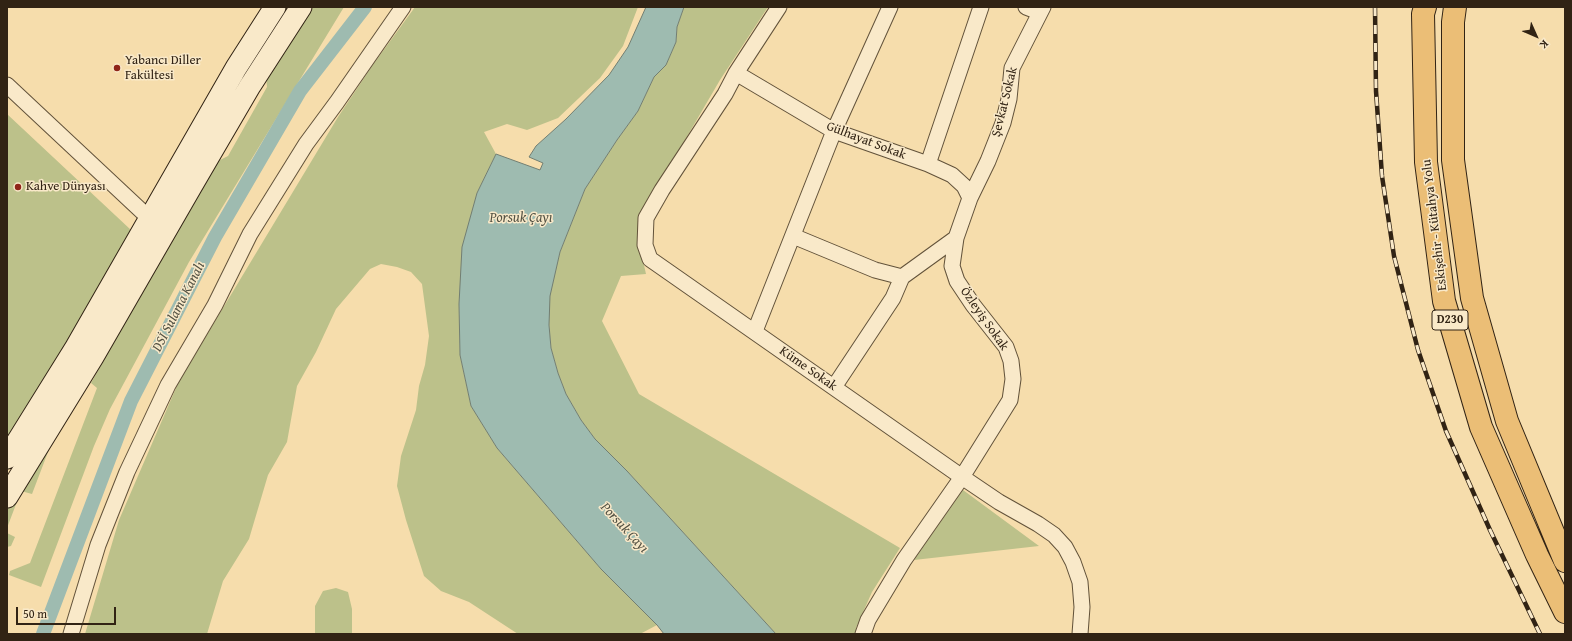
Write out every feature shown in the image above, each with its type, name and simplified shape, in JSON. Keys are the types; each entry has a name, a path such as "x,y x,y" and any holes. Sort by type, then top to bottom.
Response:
{"highway":[{"name":"Eskişehir - Kütahya Yolu","path":"1424,7 1426,162 1444,301 1481,427 1537,555 1565,612"},
{"name":"Eskişehir - Kütahya Yolu","path":"1455,7 1453,160 1472,298 1507,422 1565,561"}],"street":[{"path":"7,496 85,352 149,218 236,68 275,7"},
{"path":"7,458 85,352 301,7"},
{"path":"71,634 98,544 127,472 168,384 215,305 250,234 306,144 403,7"},
{"name":"Küme Sokak","path":"779,7 736,73 725,94 666,183 646,218 645,245 650,259 962,477 999,502 1038,524 1054,535 1065,547 1073,562 1081,588 1082,618 1080,634"},
{"path":"755,332 834,131 890,7"},
{"path":"928,164 981,7"},
{"name":"Şevkat Sokak","path":"970,198 988,161 1003,124 1012,68 1036,9"},
{"name":"Gülhayat Sokak","path":"736,73 834,131 928,164 952,175 964,186 970,198"},
{"path":"7,85 149,218"},
{"name":"Özleyiş Sokak","path":"863,634 868,620 904,560 962,477 1010,400 1013,379 1011,361 1006,347 973,305 957,281 952,266 956,238 970,198"},
{"path":"793,236 875,270 902,277"},
{"path":"834,387 893,298 902,277 956,238"}],"green space":[{"path":"310,7 344,7 189,262 110,409 94,446 41,587 9,575 10,571 30,563 97,388 91,383 214,163 228,156 267,87 266,75"},
{"path":"415,7 638,7 623,46 600,78 558,118 527,130 507,124 484,132 496,154 477,193 459,304 460,355 471,406 497,448 601,569 657,625 640,634 518,634 469,602 441,591 424,576 397,486 401,456 416,410 429,336 422,284 411,272 397,267 381,264 370,269 336,309 316,352 297,386 287,442 268,475 249,539 223,581 207,634 85,634 119,520 179,381 338,117 372,66"},
{"path":"684,7 768,7 720,80 640,217 638,239 646,274 621,276 602,321 639,394 900,548 872,592 856,628 856,634 776,634 627,471 595,439 581,420 566,394 551,348 549,296 560,252 585,189 638,111 654,77 666,65 676,42 677,27"},
{"path":"7,114 131,230 65,346 7,438"},
{"path":"56,431 32,494 21,491 7,528 7,509"},
{"path":"963,490 1039,546 914,560"},
{"path":"7,533 15,537 11,546 7,547"},
{"path":"336,588 348,592 352,609 352,634 315,634 315,606 323,591"}],"water":[{"name":"Porsuk Çayı","path":"646,7 684,7 677,27 676,42 666,65 654,77 638,111 585,189 560,252 550,296 549,325 551,348 566,394 581,420 595,439 627,471 776,634 664,634 657,625 601,569 497,448 471,406 460,355 459,304 462,247 477,193 496,154 540,170 543,163 529,157 536,146 566,119 609,75 628,47"}],"waterway":[{"name":"DSİ Sulama Kanalı","path":"43,634 131,401 215,237 300,91 365,7"}],"railway":[{"path":"1375,7 1376,91 1382,176 1394,256 1418,350 1446,431 1490,530 1540,634"}],"place":[{"name":"Yabancı Diller Fakültesi","path":"117,68"},
{"name":"Kahve Dünyası","path":"18,187"}]}
